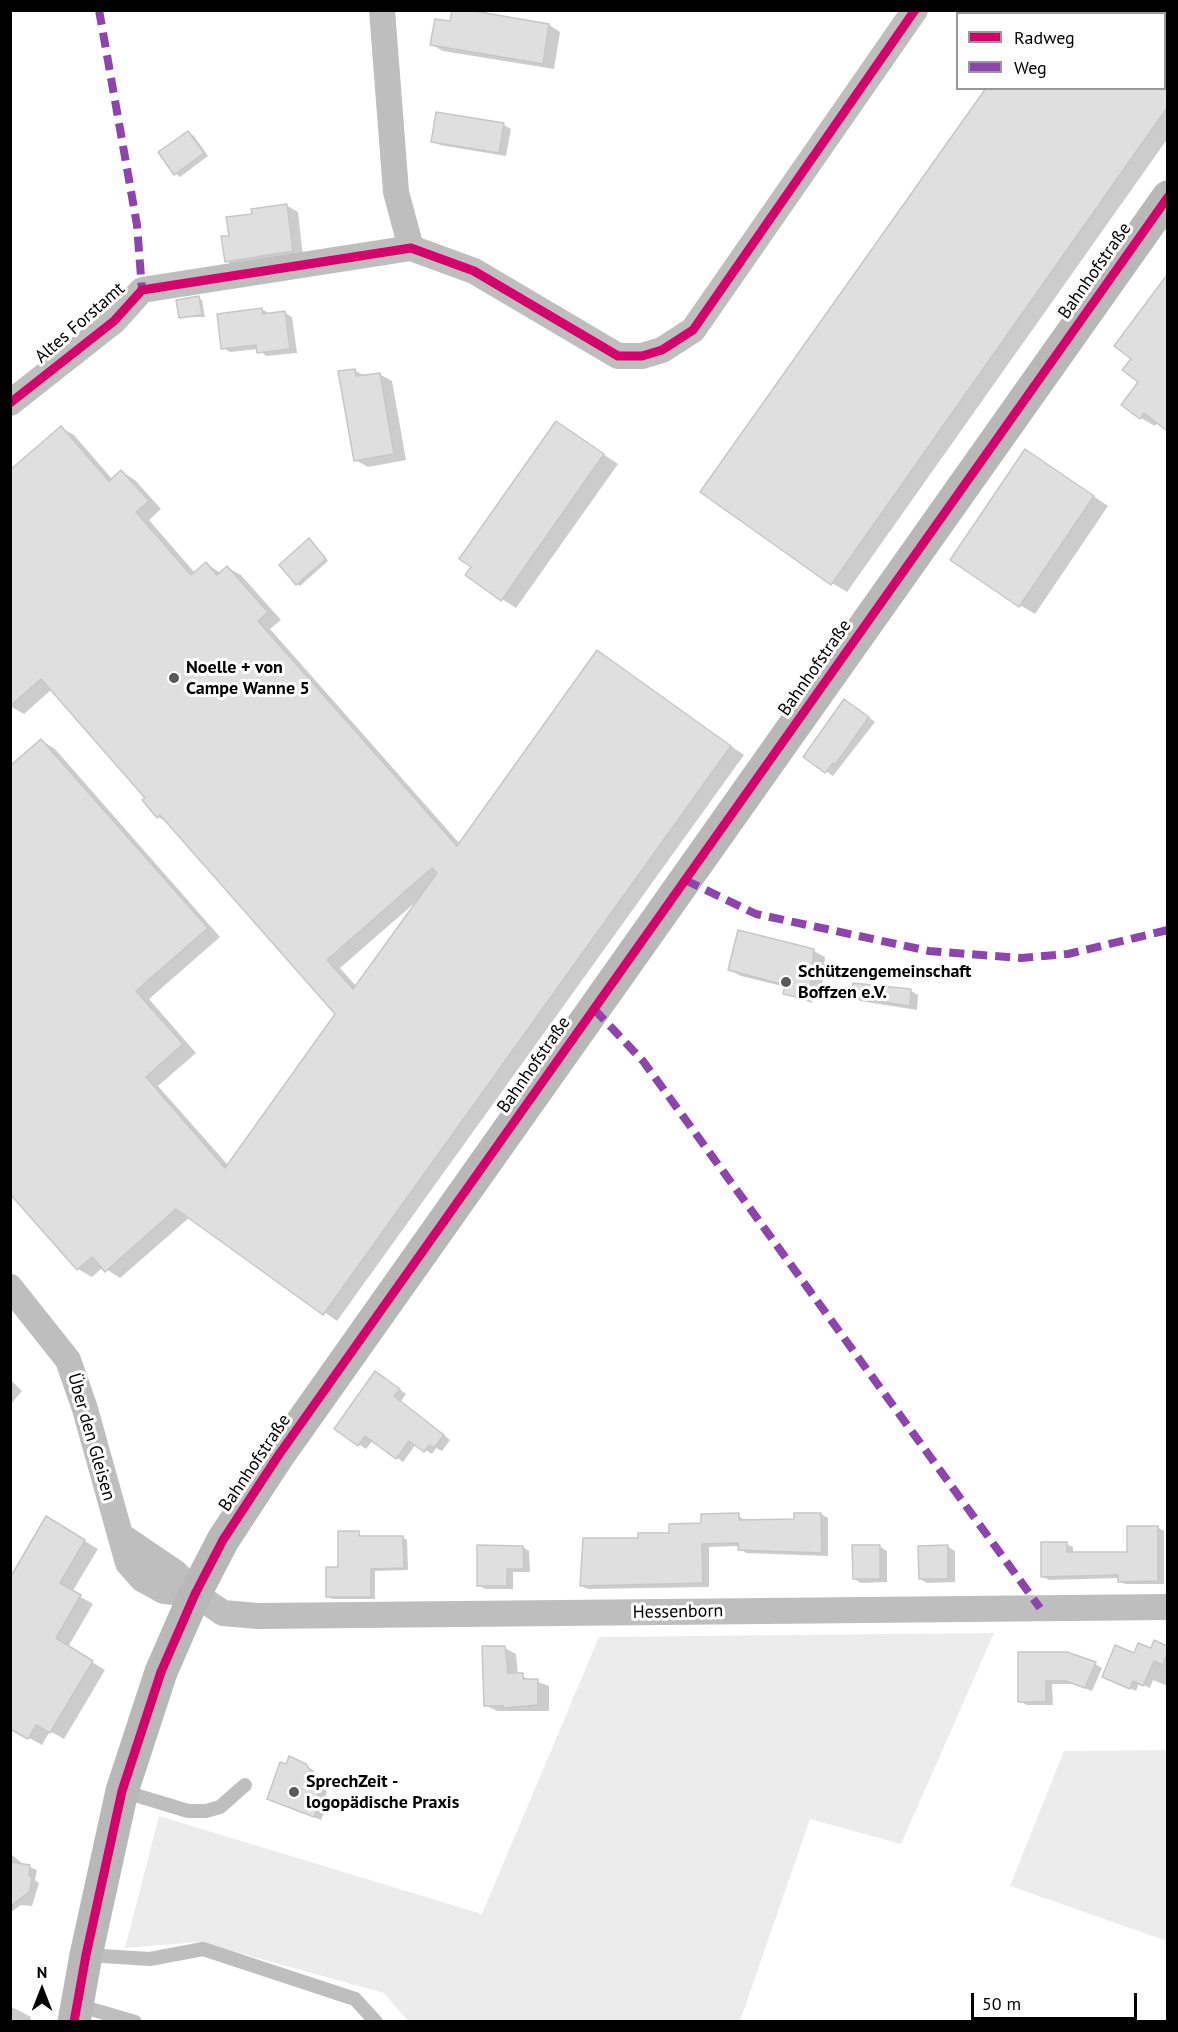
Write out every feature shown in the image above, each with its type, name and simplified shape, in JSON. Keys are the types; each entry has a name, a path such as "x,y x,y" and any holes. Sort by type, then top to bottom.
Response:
{"main road":[{"name":"Bahnhofstraße","path":"75,2013 122,1791 162,1672 195,1594 224,1540 278,1456 1167,197"}],"street":[{"path":"382,10 396,192 411,248 474,271 618,356 642,356 662,350 693,330 915,10"},
{"name":"Altes Forstamt","path":"10,403 114,321 142,290 411,248"},
{"name":"Über den Gleisen","path":"10,1287 68,1360 85,1409 120,1535 176,1573 195,1594"},
{"name":"Hessenborn","path":"195,1594 224,1613 258,1616 1167,1607"}],"lane":[{"path":"122,1791 188,1811 206,1811 220,1807 245,1785"},
{"path":"86,1955 150,1959 203,1949 355,1999 376,2022"},
{"path":"75,2013 135,2022"}],"shaded area":[{"path":"994,1633 901,1844 810,1819 740,2021 408,2021 384,1993 199,1942 125,1948 159,1816 482,1914 599,1637"},
{"path":"1167,1750 1167,1941 1010,1886 1064,1751"}],"building":[{"path":"452,10 468,10 549,24 543,64 430,45 435,19 450,21"},
{"path":"1167,88 1167,108 831,585 700,492 985,90 1166,90"},
{"path":"436,112 504,123 499,153 431,142"},
{"path":"188,131 204,153 174,175 158,152"},
{"path":"287,204 293,251 225,262 221,236 229,236 226,217 252,214 251,209"},
{"path":"1167,275 1167,431 1144,413 1140,419 1121,405 1138,382 1122,370 1131,359 1114,346"},
{"path":"199,296 202,315 179,318 176,300"},
{"path":"262,308 263,314 285,311 290,349 257,353 256,345 221,349 217,314"},
{"path":"355,369 356,376 380,373 394,454 354,461 338,371"},
{"path":"556,421 604,454 501,601 465,575 471,567 459,559"},
{"path":"61,426 109,481 121,470 149,501 136,512 191,575 206,562 217,575 227,566 268,612 258,621 457,846 597,650 731,746 323,1315 176,1209 105,1272 92,1257 77,1270 10,1194 10,766 41,739 208,928 136,991 183,1044 146,1077 225,1168 335,1014 160,815 157,818 142,800 145,798 41,679 10,706 10,470","holes":["432,868 437,873 353,989 327,960"]},
{"path":"1025,449 1094,496 1019,607 950,560"},
{"path":"309,538 326,559 296,585 279,565"},
{"path":"844,699 869,717 835,765 833,763 825,773 803,757"},
{"path":"738,930 814,949 810,991 803,989 801,998 783,994 785,985 728,970"},
{"path":"853,983 911,989 910,1006 851,997"},
{"path":"375,1371 400,1389 394,1396 444,1435 434,1448 429,1445 424,1452 409,1441 396,1459 365,1436 358,1446 334,1429"},
{"path":"739,1513 739,1520 794,1519 794,1513 821,1513 822,1553 738,1550 738,1543 702,1544 703,1583 580,1586 583,1538 638,1538 638,1533 669,1533 669,1524 701,1523 701,1514"},
{"path":"46,1516 85,1540 60,1583 81,1595 56,1638 93,1661 50,1733 36,1725 28,1739 10,1729 10,1578"},
{"path":"1127,1526 1158,1526 1158,1581 1118,1582 1118,1575 1041,1577 1041,1542 1067,1542 1067,1552 1127,1552"},
{"path":"338,1531 359,1531 359,1536 403,1536 404,1568 371,1569 371,1597 326,1597 326,1567 338,1567"},
{"path":"477,1545 523,1546 524,1569 507,1569 507,1586 477,1586"},
{"path":"852,1545 880,1545 880,1579 853,1579"},
{"path":"948,1545 948,1579 919,1579 918,1546"},
{"path":"1154,1640 1167,1646 1167,1653 1163,1665 1154,1661 1143,1686 1133,1681 1130,1689 1102,1677 1115,1645 1134,1653 1138,1643 1151,1648"},
{"path":"482,1646 505,1646 508,1673 523,1673 523,1679 538,1679 538,1705 503,1708 503,1706 484,1706"},
{"path":"1018,1652 1067,1652 1096,1662 1085,1688 1066,1681 1046,1681 1046,1702 1018,1702"},
{"name":"SprechZeit - logopädische Praxis","path":"289,1756 306,1764 321,1787 316,1800 320,1802 314,1817 267,1799 280,1762 286,1764"},
{"path":"10,1862 30,1865 29,1875 32,1878 30,1891 10,1907"}],"marked path":[{"path":"99,10 137,225 142,290"},
{"path":"685,880 756,914 929,951 1021,958 1068,954 1168,930"},
{"path":"594,1009 643,1061 1040,1608"}],"cycle path":[{"path":"10,403 114,321 142,290 411,248 474,271 618,356 642,356 662,350 693,330 915,10"},
{"path":"74,2022 86,1955 122,1791 161,1672 195,1594 223,1540 278,1456 1168,197"}],"place":[{"name":"Noelle + von Campe Wanne 5","path":"174,678"},
{"name":"Schützengemeinschaft Boffzen e.V.","path":"786,982"},
{"name":"SprechZeit - logopädische Praxis","path":"294,1792"}]}
